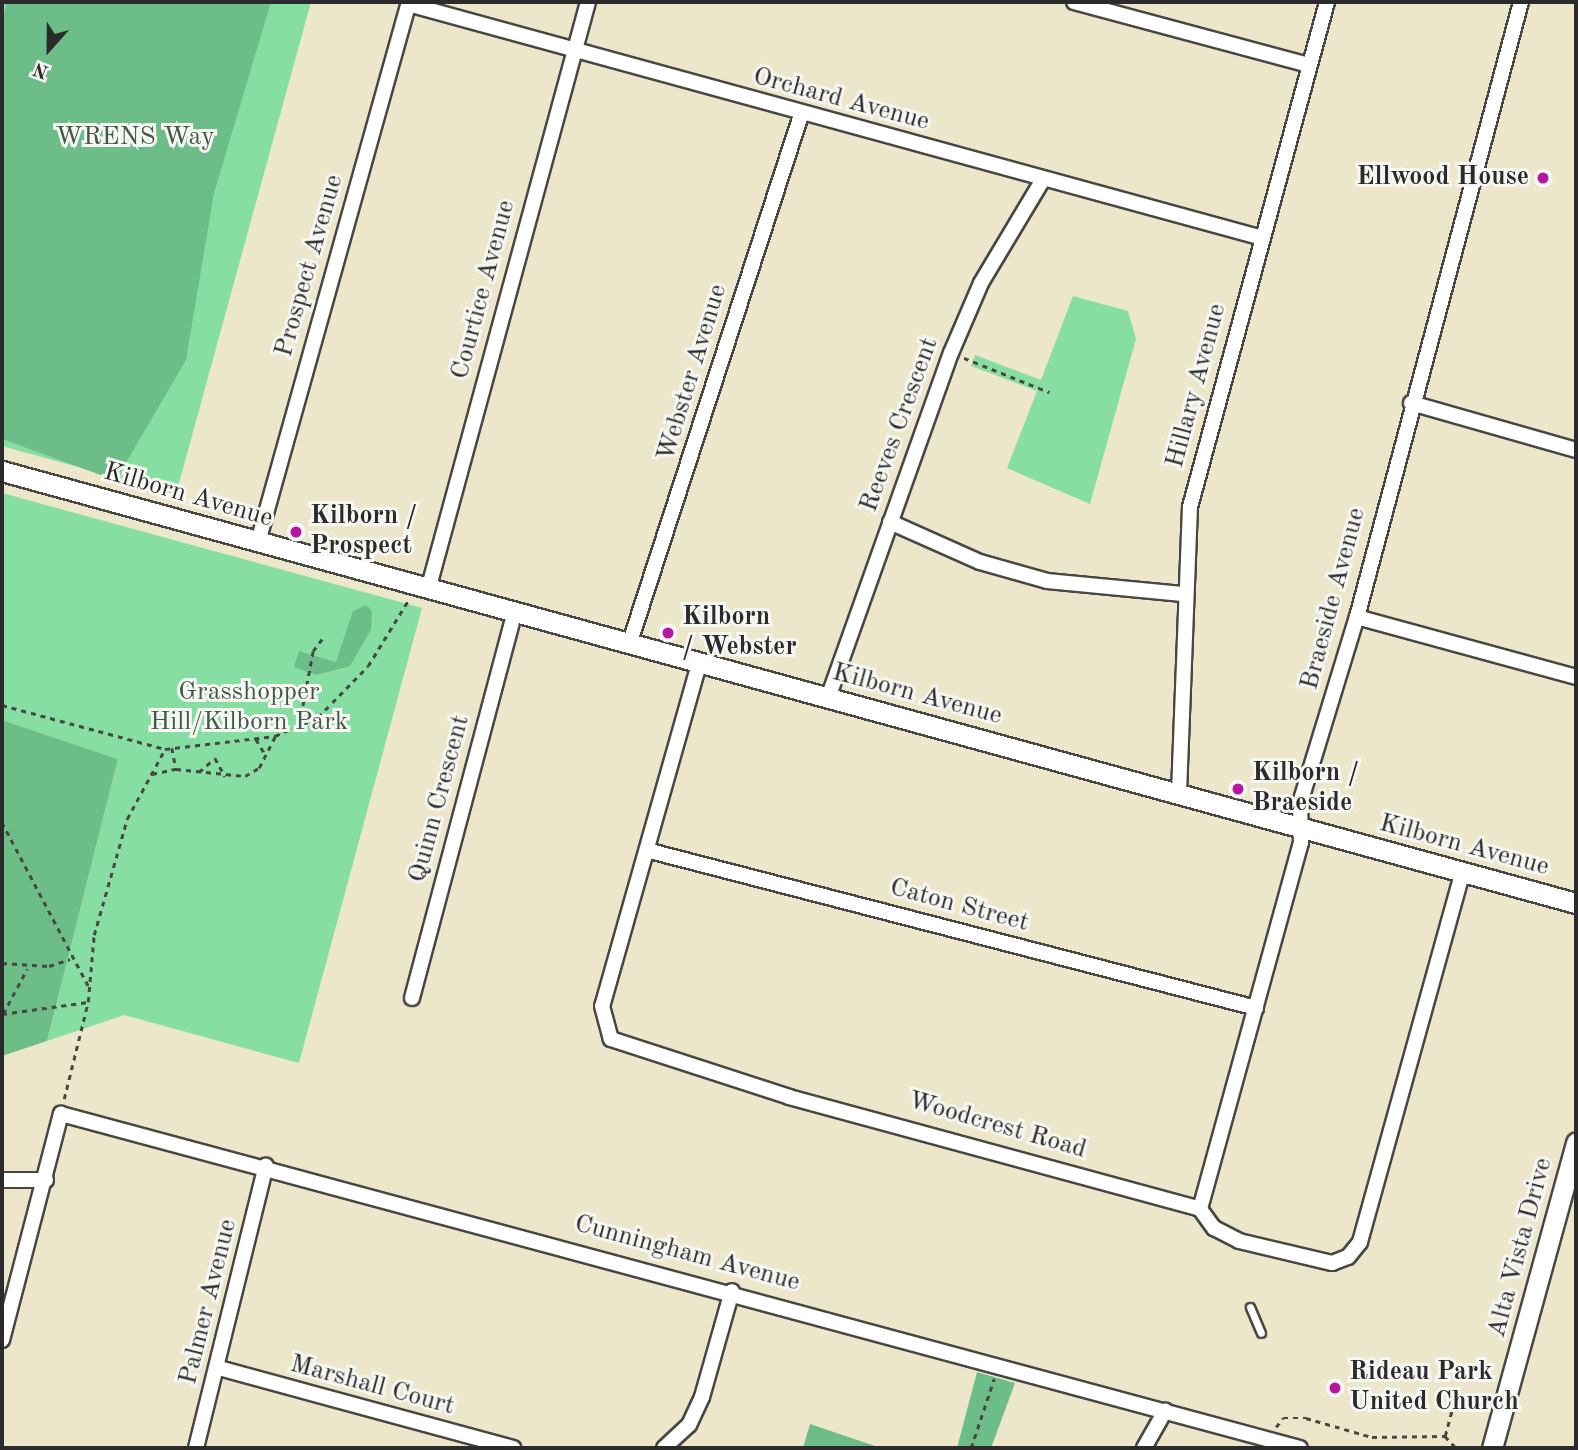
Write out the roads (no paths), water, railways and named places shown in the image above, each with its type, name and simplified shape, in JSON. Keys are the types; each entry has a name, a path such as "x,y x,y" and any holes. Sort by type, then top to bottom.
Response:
{"street":[{"name":"Courtice Avenue","path":"421,588 588,2"},
{"path":"1074,2 1309,65"},
{"name":"Hillary Avenue","path":"1179,793 1182,594 1190,507 1328,2"},
{"name":"Braeside Avenue","path":"1200,1209 1256,1008 1301,830 1300,803 1357,617 1411,403 1521,2"},
{"name":"Orchard Avenue","path":"409,3 801,115 1263,238"},
{"name":"Prospect Avenue","path":"258,542 409,3"},
{"name":"Webster Avenue","path":"629,645 801,115"},
{"name":"Reeves Crescent","path":"828,698 951,353 981,283 1042,181"},
{"path":"1411,403 1576,450"},
{"name":"Kilborn Avenue","path":"2,471 629,645 1179,793 1301,830 1576,903"},
{"path":"890,522 979,562 1047,581 1182,594"},
{"name":"Quinn Crescent","path":"412,998 515,612"},
{"path":"1357,617 1576,677"},
{"name":"Woodcrest Road","path":"699,664 650,851 603,1006 611,1039 789,1097 1200,1209 1214,1228 1239,1241 1332,1263 1348,1257 1360,1242 1462,874"},
{"name":"Caton Street","path":"650,851 1256,1008"},
{"name":"Cunningham Avenue","path":"47,1180 61,1114 732,1291 1300,1448"},
{"name":"Alta Vista Drive","path":"1492,1448 1576,1142"},
{"name":"Palmer Avenue","path":"196,1448 219,1368 266,1166"},
{"path":"2,1180 47,1180 2,1340"},
{"path":"664,1448 688,1425 702,1396 732,1291"},
{"name":"Marshall Court","path":"219,1368 513,1448"},
{"path":"1144,1448 1165,1411"}],"lane":[{"path":"1250,1307 1261,1333"}],"place":[{"name":"Ellwood House","path":"1543,178"},
{"name":"Kilborn / Prospect","path":"296,532"},
{"name":"Kilborn / Webster","path":"668,633"},
{"name":"Kilborn / Braeside","path":"1238,789"},
{"name":"Rideau Park United Church","path":"1335,1388"}],"park label":[{"name":"WRENS Way","path":"135,138"},
{"name":"Grasshopper Hill/Kilborn Park","path":"249,708"}]}
